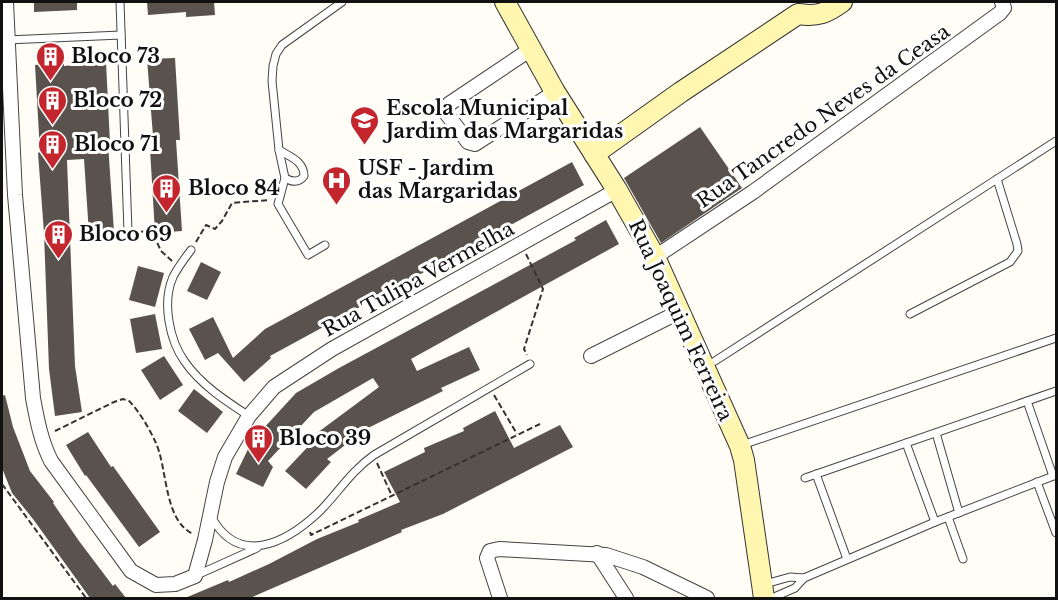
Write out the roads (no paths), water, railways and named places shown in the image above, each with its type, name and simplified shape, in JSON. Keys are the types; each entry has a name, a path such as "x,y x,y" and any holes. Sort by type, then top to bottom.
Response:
{"street":[{"path":"6,2 19,248 33,398 41,438 51,461 131,571 156,585 175,584 195,576"},
{"name":"Rua Joaquim Ferreira","path":"505,2 555,92 617,190 655,257 679,312 710,364 740,446 765,594"},
{"path":"594,154 794,8 818,16 842,2"},
{"name":"Rua Tancredo Neves da Ceasa","path":"655,257 753,192 1000,13 1004,6 1002,2"},
{"path":"531,49 445,108 446,113 468,142 475,144 555,92"},
{"name":"Rua Tulipa Vermelha","path":"195,576 206,540 217,482 225,457 249,416 274,387 332,349 617,190"},
{"path":"591,356 679,312"},
{"path":"500,598 487,563 488,554 492,550 499,549 597,553 643,567 707,598"},
{"path":"597,553 612,580 626,598"}],"lane":[{"path":"120,2 128,232"},
{"path":"325,245 308,255 278,204 285,178 279,150 272,81 273,66 276,54 291,37 342,2"},
{"path":"7,40 121,35"},
{"path":"710,364 1056,141"},
{"path":"279,150 302,165 304,171 304,176 299,181 294,182 285,178"},
{"path":"910,314 1010,262 1015,257 1018,251 1017,244 997,179"},
{"path":"191,250 172,279 168,300 169,319 179,352 185,363 201,381 249,416"},
{"path":"740,446 1056,338"},
{"path":"195,576 286,536 306,524 359,466 374,455 530,364"},
{"path":"805,478 1056,390"},
{"path":"765,594 790,578 804,578 935,522 1055,475 1027,401"},
{"path":"936,433 959,513"},
{"path":"906,443 935,522"},
{"path":"816,474 847,559"},
{"path":"1037,482 1056,533"},
{"path":"210,513 225,537 234,542 257,548"},
{"path":"948,517 963,559"},
{"path":"765,594 795,588 804,578"}],"place":[{"name":"Bloco 73","path":"50,82"},
{"name":"Bloco 72","path":"52,126"},
{"name":"Escola Municipal Jardim das Margaridas","path":"365,146"},
{"name":"Bloco 71","path":"53,170"},
{"name":"USF - Jardim das Margaridas","path":"337,206"},
{"name":"Bloco 84","path":"167,214"},
{"name":"Bloco 69","path":"58,260"},
{"name":"Bloco 39","path":"258,464"}]}
